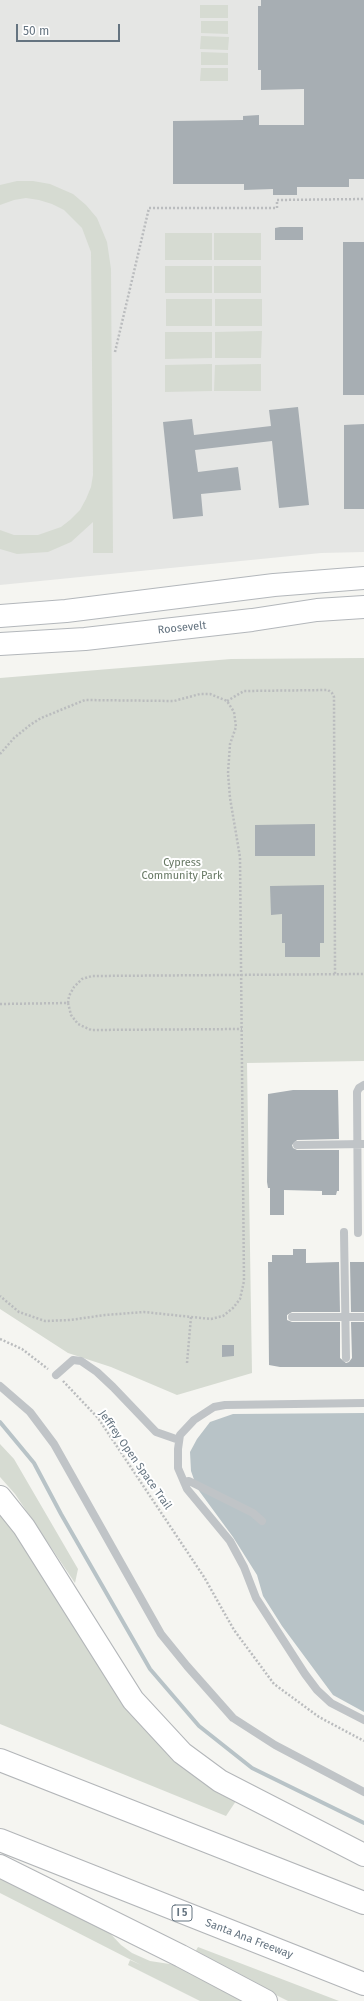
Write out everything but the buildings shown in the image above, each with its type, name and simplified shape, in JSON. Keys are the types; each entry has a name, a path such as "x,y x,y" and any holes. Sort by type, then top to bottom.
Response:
{"main road":[{"path":"0,616 66,611 274,585 364,578"},
{"name":"Roosevelt","path":"0,644 85,639 252,620 317,610 364,607"},
{"path":"0,1497 24,1527 133,1700 182,1753 220,1781 364,1855"},
{"path":"0,1760 364,1902"},
{"name":"Santa Ana Freeway","path":"0,1840 364,1984"},
{"path":"0,1866 182,1956 266,2001"}],"lane":[{"path":"358,1232 361,1144 357,1092 364,1084"},
{"path":"297,1144 361,1144"},
{"path":"344,1232 346,1358"},
{"path":"292,1317 364,1317"},
{"path":"56,1375 73,1360 81,1361 97,1372 113,1387 156,1432 179,1440"},
{"path":"0,1386 30,1412 54,1444 161,1634 233,1718 275,1745 364,1792"},
{"path":"364,1404 257,1404 214,1407 194,1420 180,1435 178,1468 187,1489 230,1541 244,1567 256,1598 317,1690 331,1703 364,1720"},
{"path":"184,1482 189,1481 253,1513 262,1521"}],"path":[{"path":"115,352 148,208 277,208 277,200 364,199"},
{"path":"227,701 244,691 328,690 334,697 335,974"},
{"path":"0,754 14,738 41,718 85,700 174,701 206,694 214,695 227,701 234,712 236,721 228,752 228,773 230,798 240,857 243,1288 237,1303 223,1316 211,1319 135,1312 70,1320 45,1321 19,1312 0,1296"},
{"path":"242,1030 91,1030 78,1024 71,1015 68,996 82,979 88,976 364,974"},
{"path":"0,1004 68,1003"},
{"path":"187,1363 191,1316"},
{"name":"Jeffrey Open Space Trail","path":"0,1339 22,1349 56,1375 98,1418 204,1577 234,1630 274,1684 319,1718 364,1741"}],"shaded area":[{"path":"0,0 364,0 364,552 321,553 0,585"},
{"path":"364,1413 364,1712 333,1695 282,1626 263,1596 257,1575 233,1537 197,1488 191,1471 190,1452 197,1439 210,1422 233,1414"}],"green space":[{"path":"200,5 228,5 228,18 200,18"},
{"path":"201,21 228,21 228,34 201,33"},
{"path":"201,36 229,37 228,50 200,49"},
{"path":"201,52 228,53 228,65 201,65"},
{"path":"201,68 228,68 228,81 200,81"},
{"path":"17,181 33,181 50,184 73,194 86,205 97,218 107,242 111,269 113,553 93,553 93,522 71,542 48,552 17,554 0,549 0,530 14,535 38,535 61,527 70,520 80,510 86,499 91,487 93,475 91,252 82,228 64,210 52,204 26,198 0,205 0,185"},
{"path":"165,233 212,233 212,260 165,260"},
{"path":"214,233 261,233 261,260 214,260"},
{"path":"165,266 212,266 212,293 165,293"},
{"path":"214,266 261,266 261,293 214,293"},
{"path":"166,299 212,299 212,326 166,326"},
{"path":"215,299 262,299 262,326 215,326"},
{"path":"262,331 261,358 215,358 215,332"},
{"path":"165,332 212,332 212,358 165,359"},
{"path":"212,364 212,391 165,392 165,365"},
{"path":"261,364 261,391 214,391 215,365"},
{"name":"Cypress Community Park","path":"364,658 364,1061 247,1063 252,1373 177,1395 111,1367 68,1353 0,1309 0,678 231,659"},
{"path":"0,1444 14,1459 78,1569 75,1583 15,1494 0,1477"},
{"path":"0,1512 7,1520 134,1717 165,1750 236,1801 226,1816 0,1724"},
{"path":"0,1877 106,1929 121,1945 132,1953 150,1961 176,1965 244,2001 200,2001 128,1965 130,1960 141,1965 0,1893"},
{"path":"198,1947 339,2001 288,2001 194,1954"}],"waterway":[{"path":"0,1422 34,1463 61,1514 150,1669 199,1726 252,1768 364,1823"}]}
